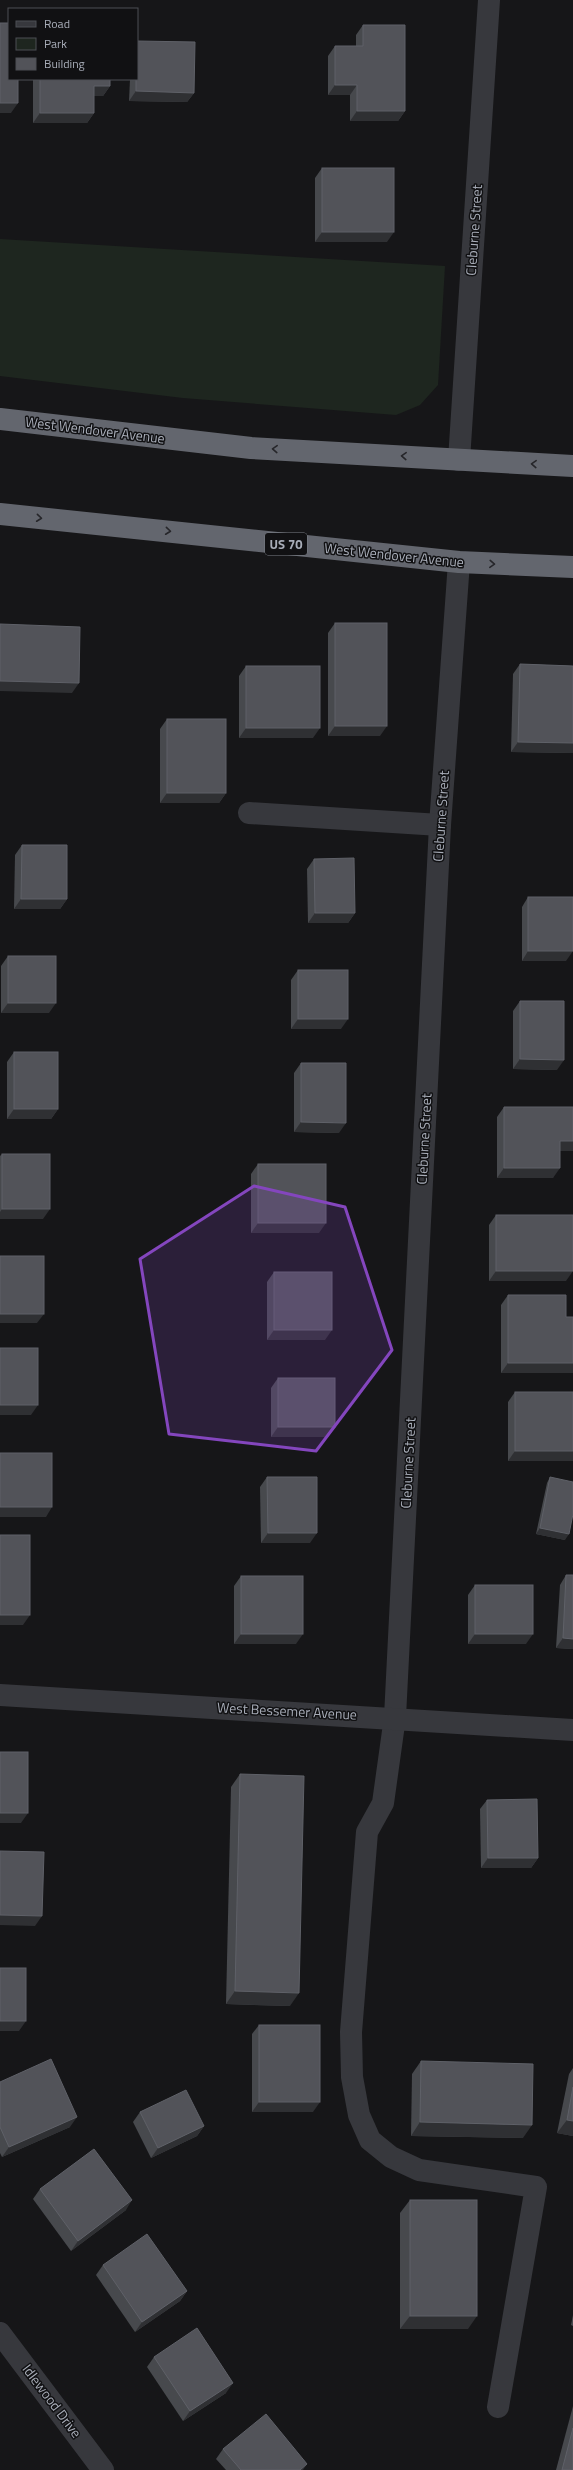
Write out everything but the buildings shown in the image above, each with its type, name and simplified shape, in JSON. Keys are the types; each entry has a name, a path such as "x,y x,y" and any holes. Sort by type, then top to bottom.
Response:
{"highway":[{"name":"West Wendover Avenue","path":"0,419 251,448 573,466"},
{"name":"West Wendover Avenue","path":"0,514 459,562 573,568"}],"street":[{"name":"Cleburne Street","path":"459,460 489,0"},
{"name":"Cleburne Street","path":"459,562 440,825 395,1717 382,1802 367,1832 351,2032 352,2077 359,2115 370,2140 391,2157 420,2170 536,2187 498,2407"},
{"path":"249,813 440,825"},
{"name":"West Bessemer Avenue","path":"0,1695 395,1717 573,1730"},
{"name":"Idlewood Drive","path":"0,2333 103,2470"}],"highlighted area":[{"path":"254,1186 345,1207 392,1350 316,1451 169,1434 140,1259"}],"green space":[{"path":"0,239 445,266 438,385 420,405 396,415 183,398 0,376"}]}
